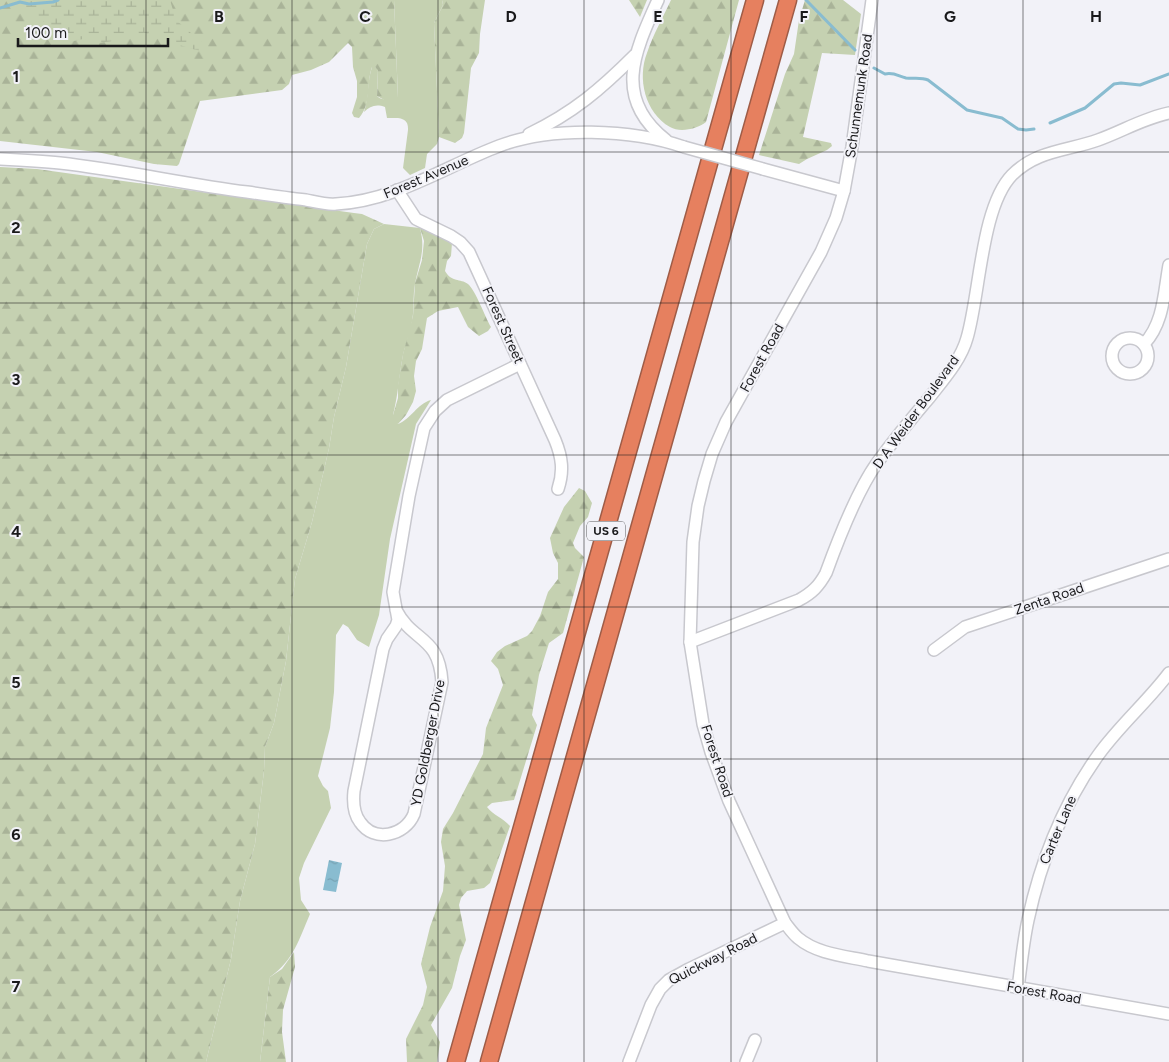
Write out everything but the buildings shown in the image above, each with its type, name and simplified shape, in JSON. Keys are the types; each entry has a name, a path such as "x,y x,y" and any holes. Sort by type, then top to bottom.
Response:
{"highway":[{"name":"US 6","path":"456,1062 756,0"},
{"name":"US 6","path":"489,1062 788,0"}],"street":[{"path":"658,0 635,55 632,80 637,101 645,119 651,127 668,141"},
{"name":"Schunnemunk Road","path":"844,191 852,147 872,0"},
{"path":"514,141 540,128 599,91 635,55"},
{"name":"D A Weider Boulevard","path":"690,642 799,600 810,594 820,584 859,496 875,466 943,380 967,339 993,211 1004,186 1011,176 1026,163 1044,154 1098,140 1152,117 1169,113"},
{"name":"Forest Avenue","path":"0,159 60,163 201,186 334,204 364,201 398,190 514,141 550,134 588,132 668,141 844,191"},
{"name":"Forest Street","path":"398,190 416,219 451,236 464,246 473,260 559,451 563,471 558,488"},
{"name":"Forest Road","path":"844,191 836,218 822,252 726,422 712,454 698,506 693,542 690,642 704,724 711,752 730,801 785,923 796,937 818,950 1018,988 1169,1014"},
{"path":"1144,344 1152,336 1160,318 1169,265"},
{"name":"YD Goldberger Drive","path":"396,610 408,626 434,649 440,666 442,682 414,814 402,830 384,835 372,832 359,821 355,809 354,793 383,649 397,624 393,592 394,581 409,496 424,428 435,411 447,400 520,364"},
{"name":"Zenta Road","path":"934,650 965,628 1169,559"},
{"name":"Carter Lane","path":"1018,988 1028,922 1038,881 1052,838 1070,799 1099,754 1169,673"},
{"name":"Quickway Road","path":"629,1062 651,1005 660,989 669,980 689,968 785,923"},
{"path":"746,1062 755,1040"}],"green space":[{"path":"0,0 394,0 398,98 388,102 377,96 378,70 372,67 366,106 359,118 354,117 352,113 357,97 357,81 353,67 352,47 348,43 329,62 311,70 292,75 289,84 282,90 200,101 177,166 154,164 97,152 0,141"},
{"path":"20,0 170,0 176,20 206,46 201,51 187,47 155,31 99,43 83,39 69,42 59,38 46,23 27,9"},
{"path":"394,0 442,0 443,5 434,23 439,137 437,144 427,154 425,168 410,175 403,168 408,130 407,122 402,119 387,118 385,107 382,106 373,106 364,112 372,67 378,69 377,96 384,99 398,97"},
{"path":"442,0 485,0 479,53 471,68 464,133 462,138 455,143 439,137 434,23 443,5"},
{"path":"629,0 647,0 640,17"},
{"path":"671,0 739,0 706,122 698,127 679,130 661,121 654,113 645,94 643,84 644,63 647,53"},
{"path":"805,0 843,0 861,14 855,55 822,53 803,137 831,143 832,146 799,164 759,155 785,74 794,54 799,20"},
{"path":"0,167 37,169 362,214 384,224 374,229 367,244 346,367 329,448 312,522 295,579 286,661 274,723 265,747 255,844 240,901 231,959 206,1062 0,1062"},
{"path":"384,224 420,228 422,236 421,256 414,288 412,319 403,355 393,415 398,424 431,400 416,424 390,539 379,615 369,647 357,640 348,627 343,624 336,635 334,692 330,728 318,776 328,791 331,808 304,863 299,878 301,900 310,914 299,940 285,964 270,977 260,1062 206,1062 231,959 240,901 255,844 265,747 274,723 286,661 295,579 312,522 329,448 346,367 367,244 374,229"},
{"path":"420,228 452,243 451,256 447,261 445,271 453,279 465,282 471,287 491,327 479,336 468,327 458,307 438,311 427,318 422,349 416,361 414,376 416,391 413,402 406,415 398,424 393,421 393,415 398,398 403,354 413,316 415,283 422,260 424,241"},
{"path":"579,488 585,491 592,503 588,517 580,526 573,543 575,548 584,557 563,633 549,643 539,675 532,715 537,725 514,800 492,803 487,807 510,826 490,883 484,888 467,891 461,898 459,905 466,940 452,988 431,1025 440,1042 437,1062 407,1062 406,1039 423,1005 427,987 421,964 430,927 443,891 445,866 441,842 443,829 483,754 486,728 503,685 498,669 491,661 497,652 505,646 527,636 540,616 548,592 558,579 558,563 553,553 550,538 564,507"},
{"path":"294,952 295,967 283,1010 282,1032 286,1062 260,1062 270,977 282,969"}],"water":[{"path":"329,860 342,863 336,892 323,890"}],"waterway":[{"path":"0,8 20,2 29,4 58,0"},
{"path":"806,0 855,50"},
{"path":"874,68 885,74 896,74 906,78 928,80 967,110 1002,118 1018,129 1034,129"},
{"path":"1050,123 1085,108 1114,84 1140,85 1169,74"}]}
